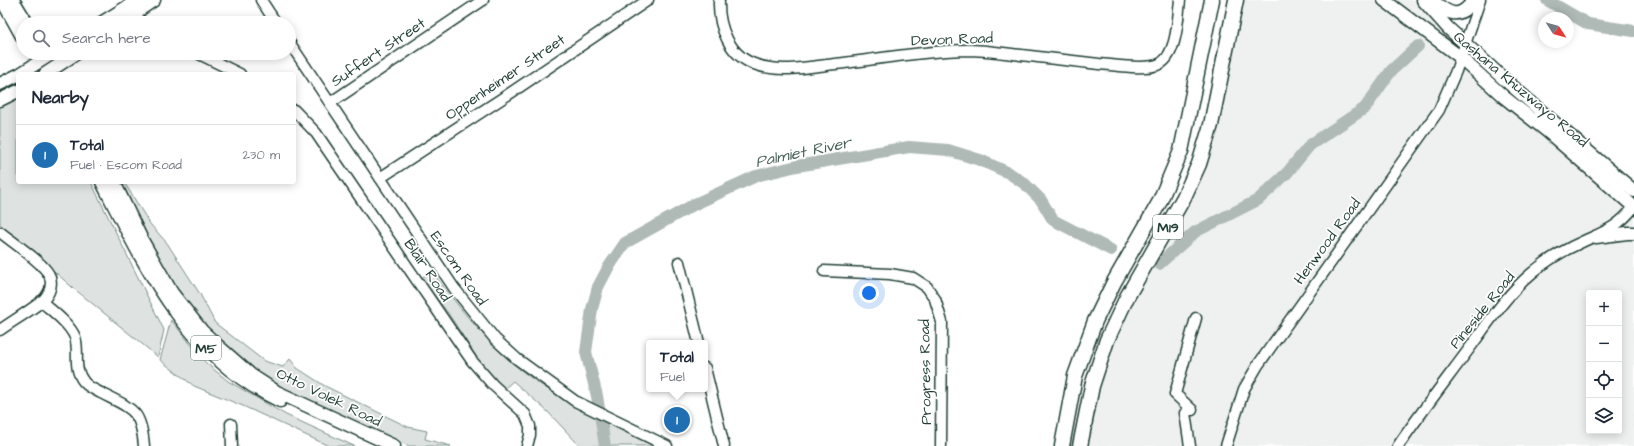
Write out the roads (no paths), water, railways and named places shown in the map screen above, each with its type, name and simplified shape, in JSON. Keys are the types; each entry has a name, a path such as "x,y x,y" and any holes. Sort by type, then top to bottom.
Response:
{"highway":[{"name":"M19","path":"1080,446 1092,386 1107,340 1122,307 1184,197 1199,164 1211,125 1236,0"},
{"name":"M19","path":"1062,446 1076,376 1095,321 1114,282 1159,204 1174,172 1181,151 1212,1"}],"main road":[{"path":"2,0 16,25"},
{"path":"13,0 22,16"},
{"path":"112,16 138,0"},
{"path":"131,16 154,0"},
{"name":"Qashana Khuzwayo Road","path":"1384,0 1460,57 1504,97 1547,131 1634,207"},
{"name":"Qashana Khuzwayo Road","path":"1423,0 1448,28 1505,80 1634,191"},
{"path":"1432,0 1445,11 1454,14 1464,11 1474,0"},
{"path":"19,11 26,16"},
{"path":"22,72 32,60"},
{"path":"36,60 49,72"},
{"path":"49,60 50,72"},
{"path":"51,72 67,60"},
{"path":"0,84 16,76"},
{"path":"0,100 16,92"},
{"name":"Otto Volek Road","path":"103,184 136,248 164,296 191,334 227,367 259,391 375,446"},
{"name":"Otto Volek Road","path":"115,184 172,293 202,331 251,375 277,392 394,446"},
{"path":"1596,236 1634,233"}],"street":[{"path":"261,0 271,16"},
{"name":"Suffert Street","path":"330,103 483,0"},
{"name":"Oppenheimer Street","path":"380,178 512,92 648,0"},
{"name":"Devon Road","path":"719,0 718,12 723,30 733,51 745,61 757,66 775,69 811,67 929,53 968,50 1124,66 1157,65 1170,54 1175,36 1180,0"},
{"name":"Henwood Road","path":"1226,446 1236,410 1250,377 1288,320 1439,110 1456,71 1480,0"},
{"name":"Escom Road","path":"296,52 454,288 495,339 517,359 575,401 667,446"},
{"path":"211,60 236,72"},
{"name":"Blair Road","path":"296,112 320,139 472,361 493,385 525,414 530,426 530,435 527,446"},
{"name":"Pineside Road","path":"1398,446 1500,308 1523,281 1539,267 1566,250 1615,226 1634,207"},
{"path":"0,232 44,268 50,277 51,285 49,292 41,301 0,330"},
{"path":"679,262 698,340"},
{"name":"Progress Road","path":"824,271 890,274 913,278 926,287 935,299 942,322 941,446"},
{"path":"41,301 72,332 76,344 78,373 84,382 90,387 126,406 138,416 143,430 144,446"},
{"path":"1190,446 1189,412 1175,394 1196,318"},
{"path":"708,380 724,446"},
{"path":"231,424 232,446"}],"waterway":[{"name":"Palmiet River","path":"1547,0 1588,24 1634,31"},
{"name":"Palmiet River","path":"1159,264 1195,232 1258,200 1287,173 1310,145 1365,108 1391,71 1418,46"},
{"name":"Palmiet River","path":"605,446 597,396 586,352 592,309 598,287 608,268 625,243 695,204 756,176 797,166 909,147 948,150 980,160 1009,173 1025,184 1041,200 1053,220 1111,250"}],"place":[{"name":"Total","path":"677,420"}]}
